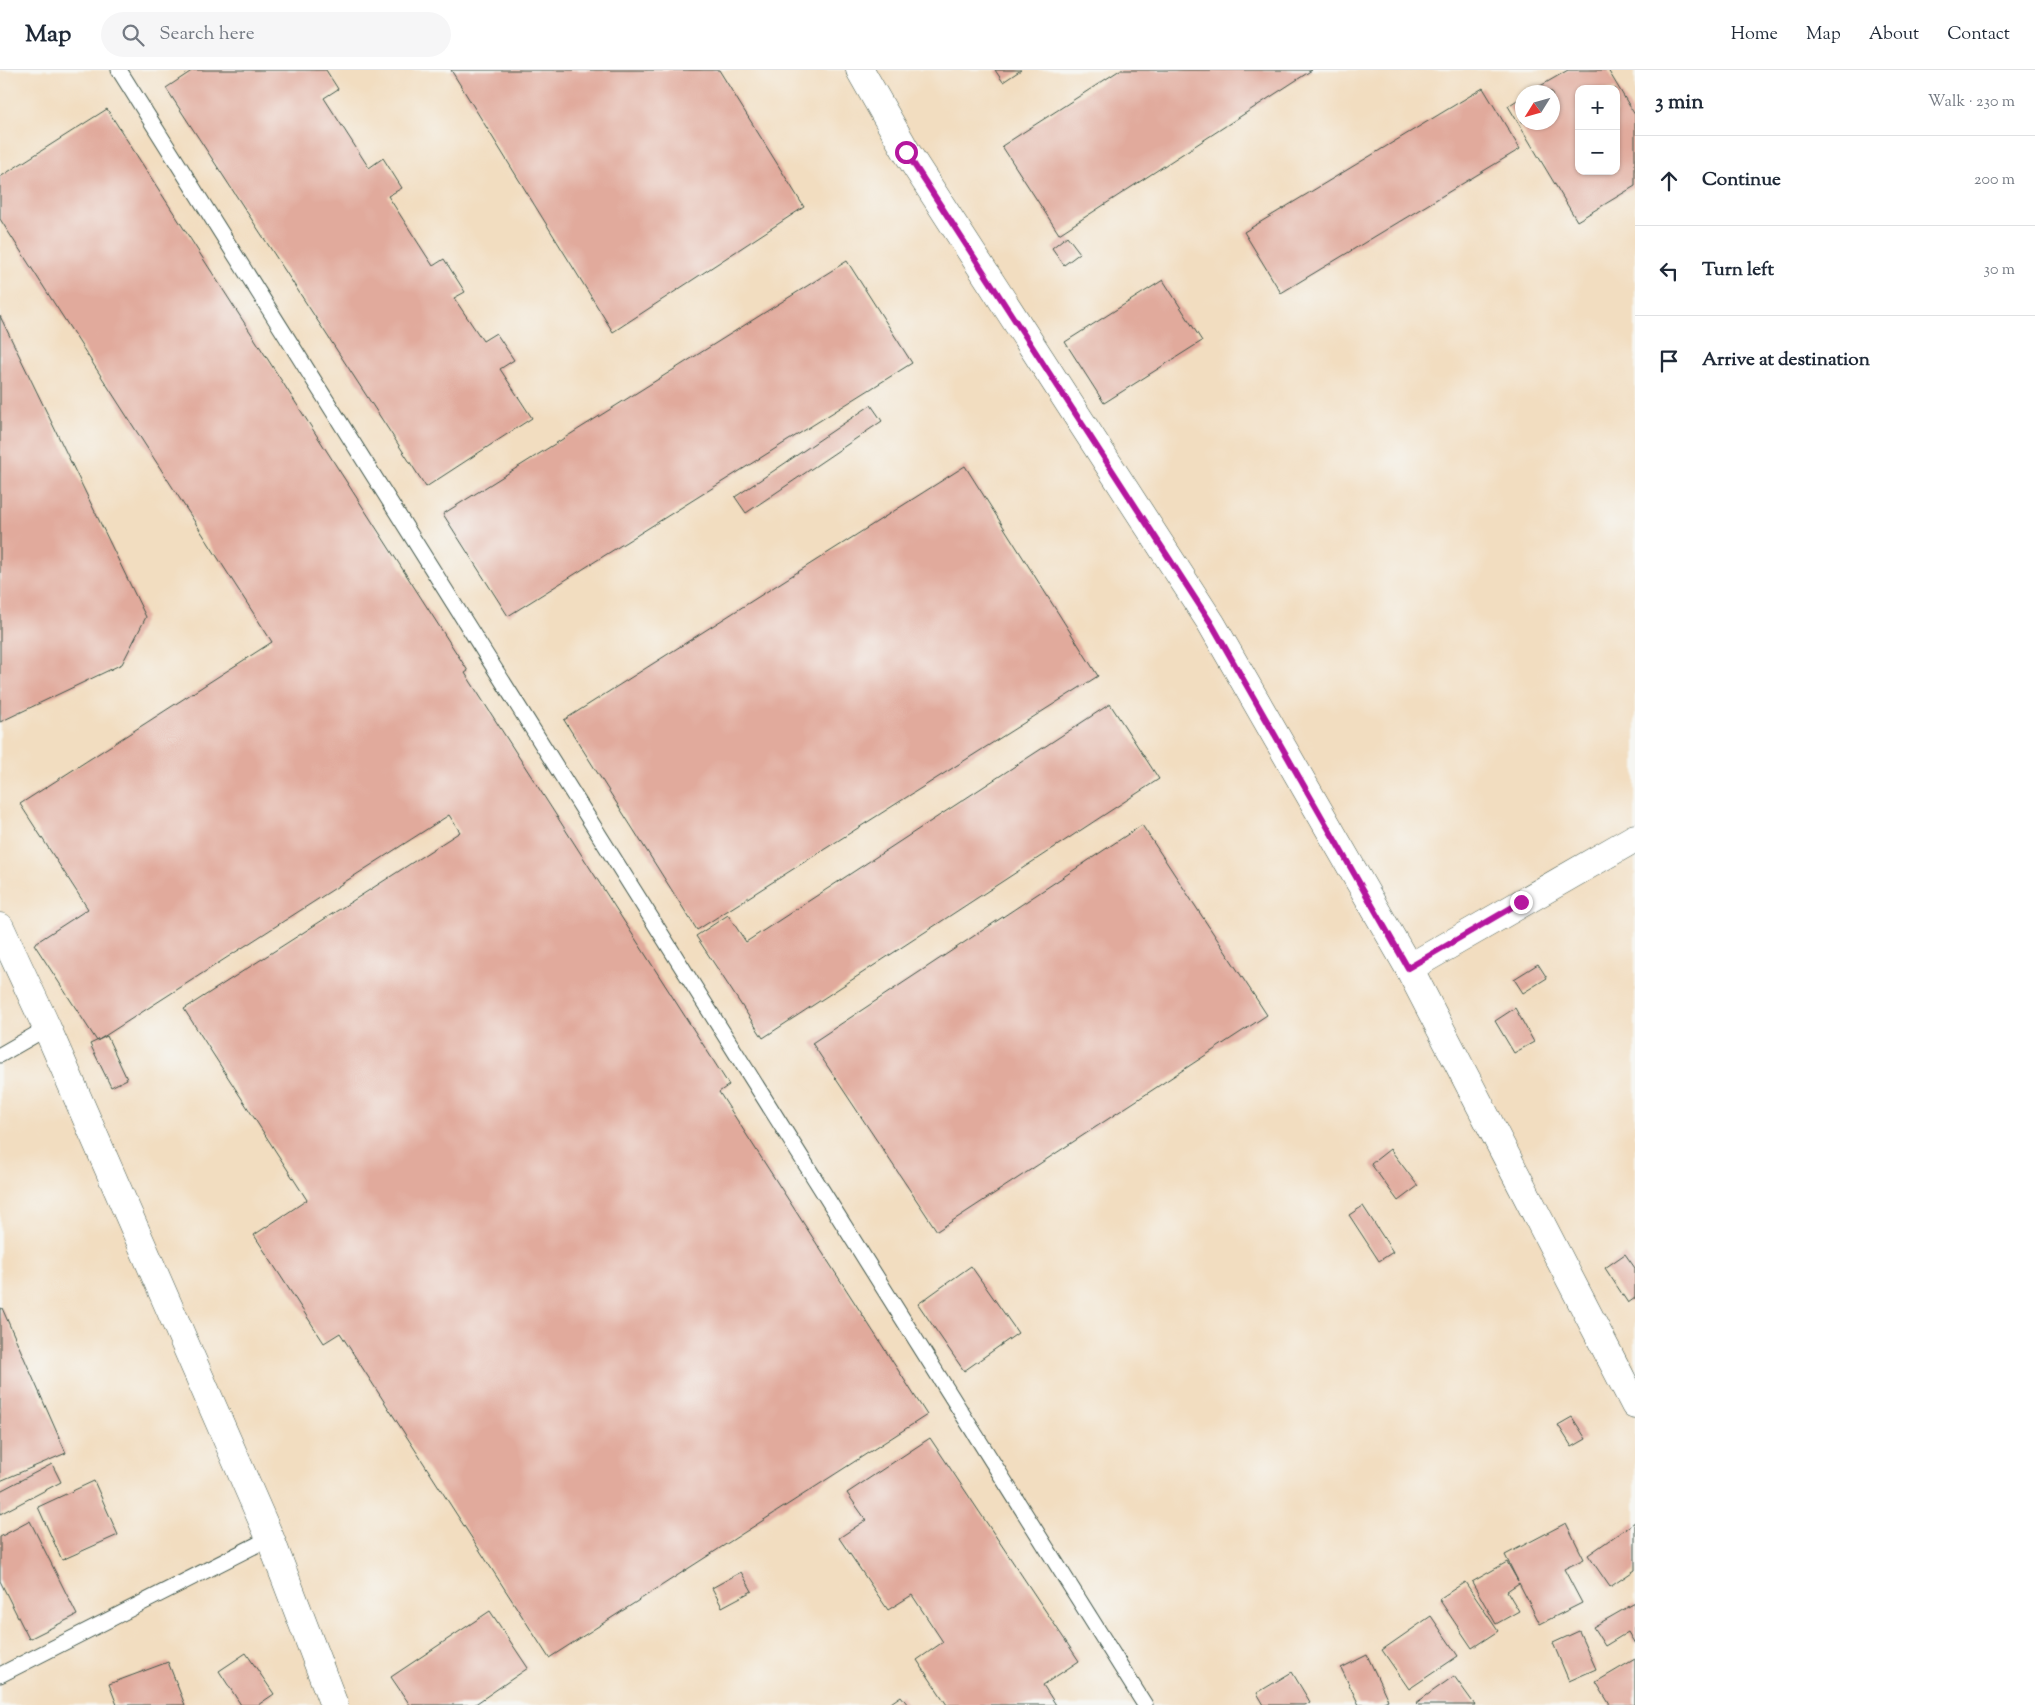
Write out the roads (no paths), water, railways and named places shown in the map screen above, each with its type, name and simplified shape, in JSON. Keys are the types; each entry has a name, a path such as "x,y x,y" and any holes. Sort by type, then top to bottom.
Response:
{"street":[{"path":"860,70 906,152 1211,623 1408,968 1635,1405"},
{"path":"1408,968 1635,838"},
{"path":"0,928 46,1028 270,1538 334,1705"}],"lane":[{"path":"120,70 1145,1705"},
{"path":"0,1056 46,1028"},
{"path":"0,1675 270,1538"}]}
